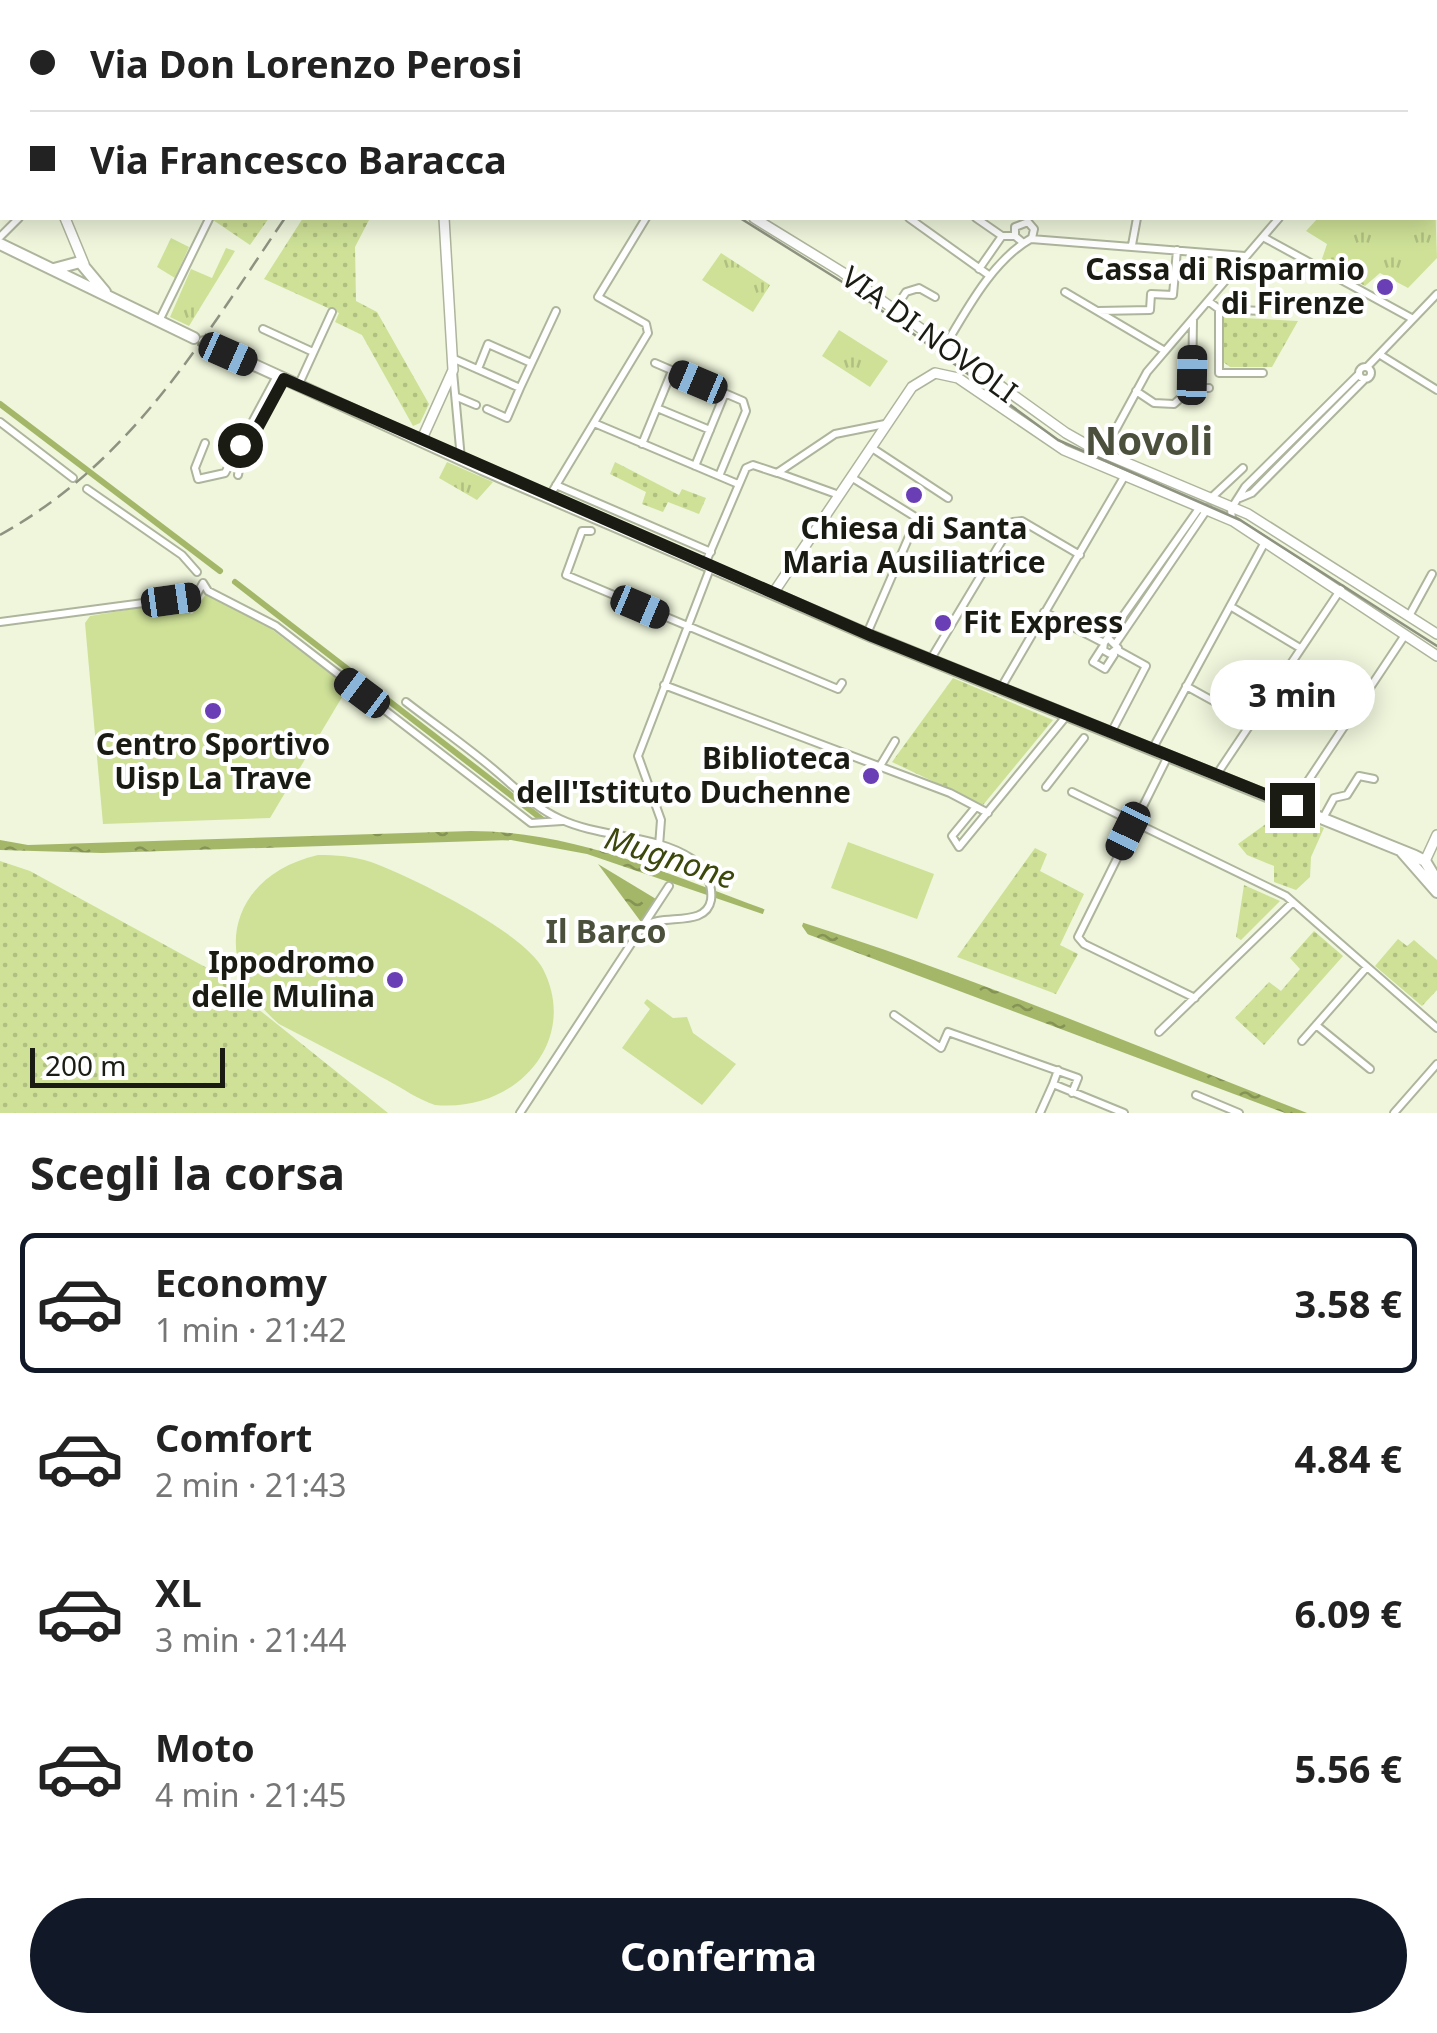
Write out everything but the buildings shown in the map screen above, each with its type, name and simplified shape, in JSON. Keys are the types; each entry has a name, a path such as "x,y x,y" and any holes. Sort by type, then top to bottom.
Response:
{"main road":[{"path":"0,240 159,321 461,459 1089,725 1323,818 1418,864 1425,861 1437,882"},
{"path":"54,269 70,264 86,267 108,295"},
{"path":"70,264 73,280"},
{"path":"73,280 86,276 86,267"},
{"path":"1405,855 1437,892"}],"street":[{"path":"0,240 18,220"},
{"path":"68,220 86,267"},
{"path":"159,321 209,220"},
{"path":"444,220 461,459"},
{"path":"549,497 648,332 646,324 598,297 645,220"},
{"name":"VIA DI NOVOLI","path":"757,220 894,310 1066,433 1104,453 1207,495 1236,502 1436,633"},
{"path":"911,220 990,276"},
{"path":"979,220 1002,236 1018,239 1246,256"},
{"path":"944,346 1018,239 1016,220 1029,220 1034,229 1050,239"},
{"path":"1132,246 1137,220"},
{"path":"1109,471 1104,453 1136,391 1192,318 1277,220"},
{"path":"1031,240 1034,229"},
{"path":"980,269 1002,236"},
{"path":"1263,237 1414,319"},
{"path":"70,264 72,238"},
{"path":"1098,311 1150,310 1150,294 1174,295 1177,250"},
{"path":"894,310 906,292 919,288 935,297"},
{"path":"1066,292 1165,351"},
{"path":"1369,368 1437,297"},
{"path":"1369,368 1437,297"},
{"path":"1208,302 1219,308 1262,311"},
{"path":"1219,308 1219,372 1263,373"},
{"path":"487,410 507,418 556,311"},
{"path":"298,385 332,312"},
{"path":"1192,318 1192,388"},
{"path":"263,330 313,352"},
{"path":"478,369 488,344 531,363"},
{"path":"1382,356 1437,390"},
{"path":"452,358 520,388"},
{"path":"655,364 743,401 746,411 719,476"},
{"path":"1233,521 1236,502 1252,493 1274,464 1362,377 1372,375 1369,368"},
{"path":"422,441 453,370"},
{"path":"642,444 672,371"},
{"name":"VIA DI NOVOLI","path":"886,424 918,380 932,374 948,374 1081,459 1233,521 1437,656"},
{"path":"205,443 195,468 198,479 225,472 280,377"},
{"path":"1136,391 1154,402 1174,404 1192,388 1209,388"},
{"path":"694,466 725,393"},
{"path":"456,397 476,405"},
{"path":"657,408 710,430"},
{"path":"0,422 73,478"},
{"path":"594,423 738,484"},
{"path":"774,592 886,424"},
{"path":"777,473 836,434 886,424"},
{"path":"871,447 948,498"},
{"path":"238,475 242,448"},
{"path":"1081,459 1104,453"},
{"path":"659,846 662,820 638,756 738,484 751,466 839,495"},
{"path":"1111,646 1204,508 1207,495 1242,468"},
{"path":"851,477 918,518 865,628"},
{"path":"1002,686 1124,477"},
{"path":"556,485 711,552"},
{"path":"87,489 182,555 197,572"},
{"path":"932,657 1016,520 1080,554"},
{"path":"591,531 582,531 566,576 838,689 842,683"},
{"path":"1153,748 1266,541"},
{"path":"1408,616 1432,574"},
{"path":"0,622 196,596 203,584 208,591 260,615 531,823 554,823 659,846 691,858 708,878 711,900 700,915 664,917 645,926"},
{"path":"1220,775 1341,589"},
{"path":"1230,606 1300,648"},
{"path":"1386,621 1396,620 1395,608"},
{"path":"1044,612 1146,666 1112,731"},
{"path":"1292,805 1408,637 1407,626 1420,623"},
{"path":"664,685 880,766 988,813"},
{"path":"1186,686 1251,722"},
{"path":"406,702 554,823"},
{"path":"975,808 952,836 960,847 1068,713"},
{"path":"1046,787 1084,738"},
{"path":"880,766 895,741"},
{"path":"1169,755 1133,821 1078,939 1195,998"},
{"path":"1323,818 1334,798 1347,795 1359,776 1374,779"},
{"path":"1072,792 1293,902 1437,1028"},
{"path":"1437,836 1425,861 1437,866"},
{"path":"520,1113 669,886"},
{"path":"1160,1032 1293,902"},
{"path":"1302,1041 1367,967"},
{"path":"894,1014 941,1048 948,1032 1078,1078 1072,1092"},
{"path":"1316,1025 1370,1069"},
{"path":"1394,1113 1437,1064"},
{"path":"1040,1113 1058,1070"},
{"path":"1052,1084 1124,1113"},
{"path":"1196,1095 1239,1113"}],"green space":[{"path":"213,220 268,220 250,245"},
{"path":"302,220 369,220 355,247 356,301 377,312 429,404 420,423 413,426 362,335 335,322 339,313 264,279"},
{"path":"1316,220 1436,220 1437,258 1408,288 1380,273 1365,286 1321,262 1327,244 1306,231"},
{"path":"171,238 189,247 175,278 157,267"},
{"path":"226,248 235,251 189,326 170,317 191,269 212,278"},
{"path":"721,253 770,285 753,312 702,280"},
{"path":"1223,317 1298,321 1272,367 1230,367 1222,361"},
{"path":"839,330 888,361 870,387 822,356"},
{"path":"447,462 493,482 477,500 439,478"},
{"path":"615,462 679,495 682,489 706,498 699,514 668,502 663,512 642,504 646,492 610,474"},
{"name":"Centro Sportivo Uisp La Trave","path":"206,594 250,613 348,687 270,818 103,824 85,623 90,616 169,603 192,614"},
{"path":"953,678 1053,720 983,805 892,762"},
{"path":"1285,810 1324,828 1311,857 1310,877 1296,890 1274,882 1274,866 1247,855 1238,844"},
{"path":"848,842 934,874 917,919 831,888"},
{"path":"1035,848 1047,854 1040,871 1084,894 1060,945 1078,954 1056,994 957,957"},
{"name":"Ippodromo delle Mulina","path":"318,855 364,860 413,880 491,923 532,954 543,969 552,996 553,1022 546,1046 533,1067 515,1084 491,1097 464,1104 435,1105 279,1024 257,1000 242,975 236,950 238,925 247,902 264,882 287,866"},
{"path":"0,861 30,871 207,968 388,1113 0,1113"},
{"path":"1244,885 1280,901 1241,940 1236,937"},
{"path":"1314,931 1343,956 1264,1045 1235,1018 1269,982 1281,991 1300,969 1290,958"},
{"path":"1398,939 1407,946 1414,940 1437,960 1437,990 1422,1006 1375,966"},
{"path":"647,999 673,1018 687,1017 693,1033 736,1064 702,1105 622,1048 650,1009 644,1003"}],"water":[{"path":"471,831 557,840 640,864 994,990 1307,1113 1285,1113 807,934 801,927 587,854 511,840 102,853 0,850 0,840 28,845"},
{"path":"598,864 656,899 641,922"}],"pier":[{"path":"767,903 805,918 802,926 811,939 761,919"}],"waterway":[{"path":"0,404 220,571"},
{"path":"235,582 543,820"}],"tram line":[{"path":"743,220 844,283 1058,440 1240,520 1437,646"}],"railway":[{"path":"0,535 47,505 127,434 193,353 284,220"}],"place":[{"name":"Cassa di Risparmio di Firenze","path":"1385,287"},
{"name":"Chiesa di Santa Maria Ausiliatrice","path":"914,495"},
{"name":"Fit Express","path":"943,623"},
{"name":"Centro Sportivo Uisp La Trave","path":"213,711"},
{"name":"Biblioteca dell'Istituto Duchenne","path":"871,776"},
{"name":"Ippodromo delle Mulina","path":"395,980"}],"district":[{"name":"Novoli","path":"1149,441"},
{"name":"Il Barco","path":"606,932"}],"route":[{"path":"240,445 245,451 284,379 482,469 855,625 872,636 902,644 1292,805"}],"water label":[{"name":"Mugnone","path":"670,858"}]}
